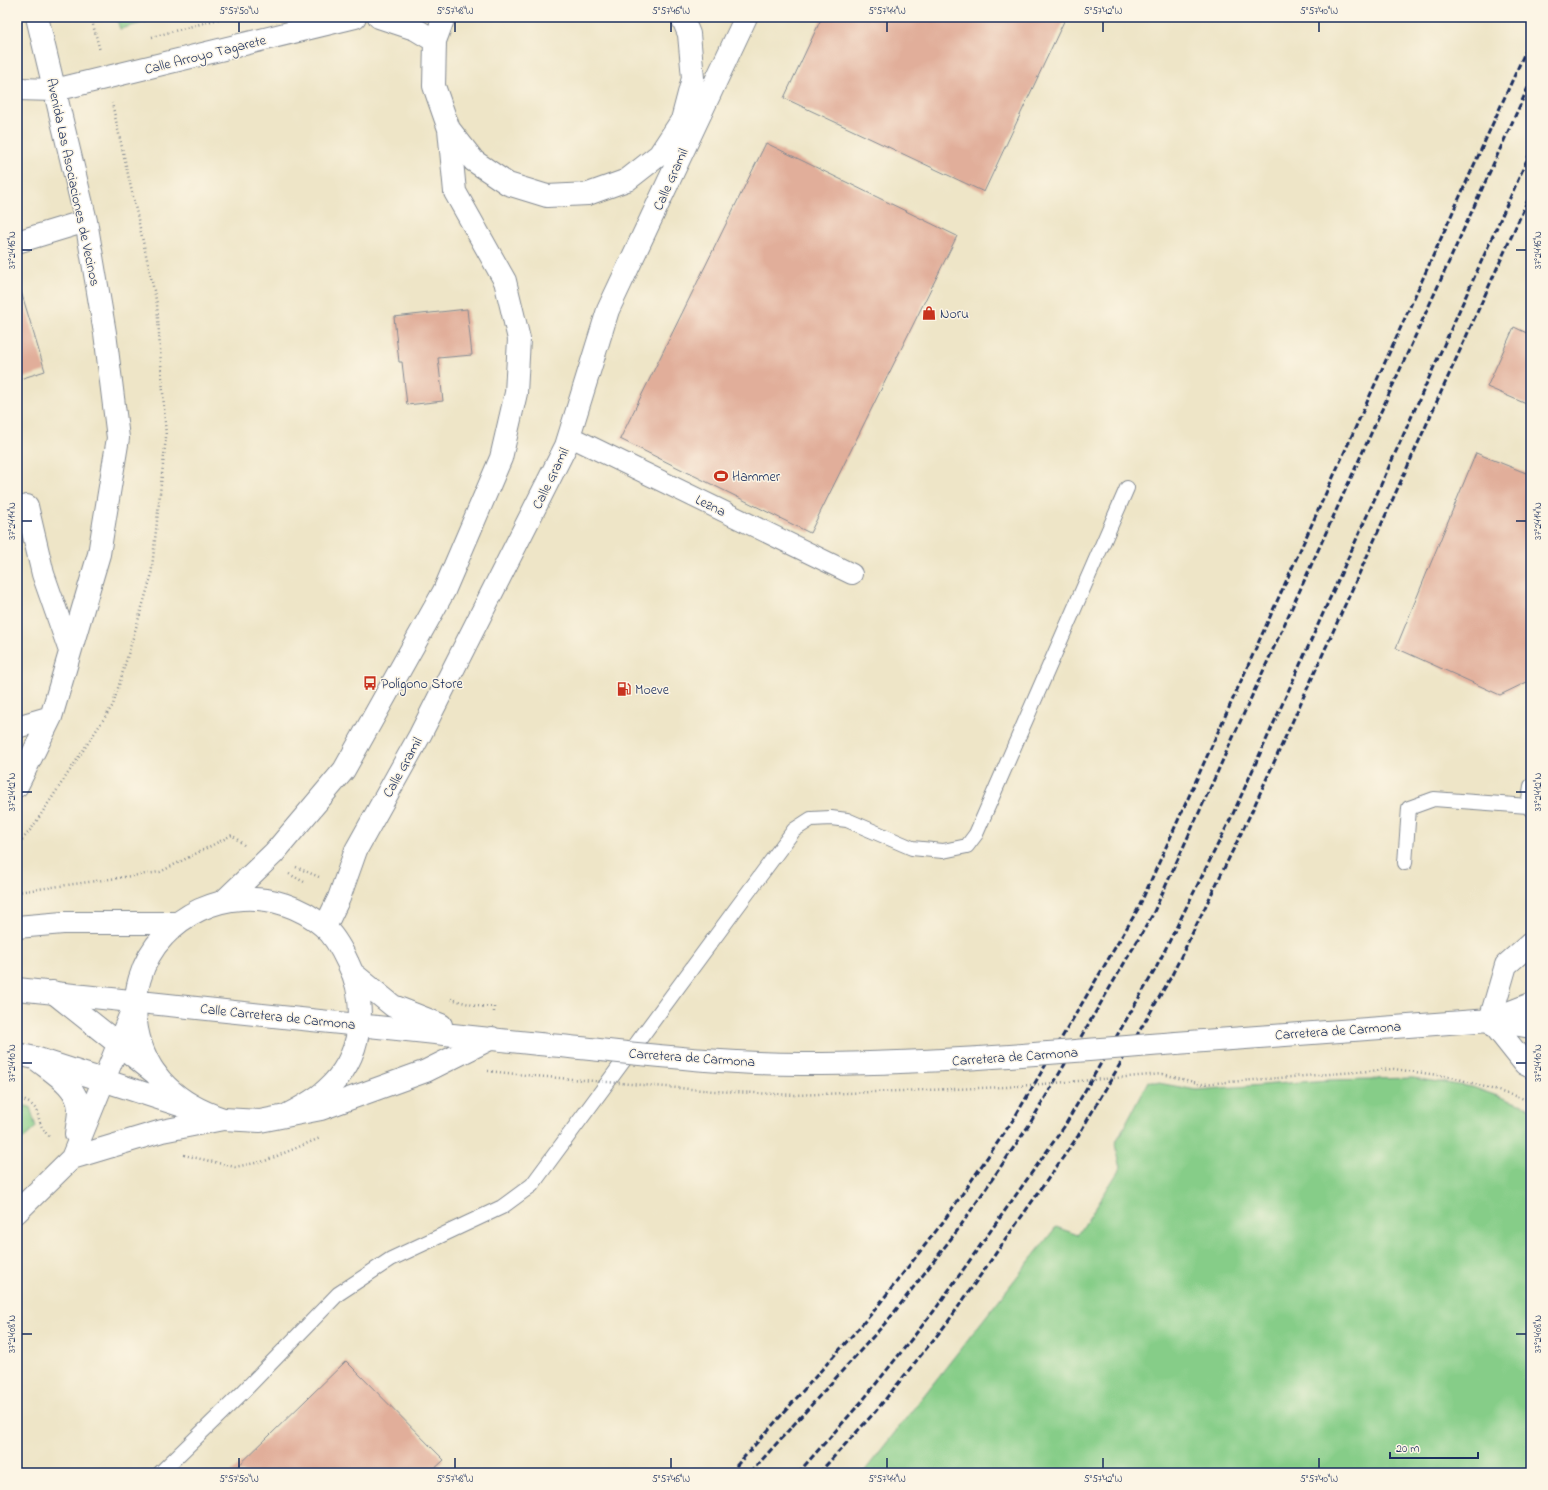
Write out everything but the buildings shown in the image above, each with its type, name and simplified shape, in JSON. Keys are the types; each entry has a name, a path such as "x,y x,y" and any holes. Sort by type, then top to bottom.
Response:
{"street":[{"name":"Avenida Las Asociaciones de Vecinos","path":"17,786 52,717 99,554 118,438 105,333 86,221 37,17"},
{"name":"Calle Arroyo Tagarete","path":"17,89 55,90 355,17"},
{"path":"379,17 415,29 435,42"},
{"path":"224,901 274,853 344,770 444,591 501,458 516,393 519,339 506,281 455,192 449,129 434,86 435,42 444,17"},
{"path":"449,129 474,162 508,184 548,196 588,194 627,180 659,155 688,124 693,78 690,34 682,17"},
{"name":"Calle Gramil","path":"325,927 339,898 356,850 420,735 563,453 608,310 655,212 688,124 746,17"},
{"path":"17,242 86,221"},
{"name":"Lezna","path":"569,436 852,574"},
{"path":"27,506 43,574 70,651"},
{"path":"17,727 52,717"},
{"path":"223,1119 204,1113 185,1103 169,1090 156,1074 146,1058 139,1040 136,1021 136,1001 139,985 148,959 159,941 178,923 192,912 224,901 257,899 278,902 295,908 325,927 339,946 354,975 360,1003 360,1025 354,1049 343,1070 331,1085 308,1104 285,1116"},
{"path":"17,916 63,923"},
{"path":"17,927 63,923 178,923"},
{"path":"1531,943 1506,965 1490,1020 1525,1064 1531,1067"},
{"path":"354,975 393,1006 419,1018 483,1037"},
{"name":"Calle Carretera de Carmona","path":"17,988 539,1044"},
{"path":"53,992 156,1074"},
{"path":"17,1212 72,1158 136,1001"},
{"name":"Carretera de Carmona","path":"1490,1020 1531,1004"},
{"name":"Carretera de Carmona","path":"539,1044 735,1062 801,1064 976,1060 1176,1043 1490,1020 1531,1027"},
{"path":"72,1158 162,1131 223,1119 260,1121 321,1109 426,1071 483,1037"},
{"path":"26,1056 223,1119"},
{"path":"26,1056 62,1079 74,1093 79,1109 72,1158"}],"lane":[{"path":"160,1473 241,1394 338,1294 392,1259 502,1207 532,1184 794,830 811,819 831,818 847,820 912,848 943,852 967,846 976,834 1127,488"},
{"path":"1405,863 1409,808 1434,799 1530,808 1531,786"}],"path":[{"path":"144,39 226,17"},
{"path":"100,51 107,49"},
{"path":"17,892 160,872 232,835 242,843"},
{"path":"293,865 321,878"},
{"path":"282,871 308,884"},
{"path":"447,998 476,1006 494,1007"},
{"path":"1163,1074 1202,1084 1394,1069 1452,1077 1531,1101"},
{"path":"490,1070 535,1076"},
{"path":"17,1098 30,1102 36,1108 43,1131"}],"green space":[{"path":"116,17 164,17 120,29"},
{"path":"1413,1078 1472,1087 1531,1108 1531,1473 863,1473 1056,1227 1078,1235 1121,1167 1115,1144 1148,1081 1196,1090 1328,1080"},
{"path":"17,1104 30,1107 36,1127 17,1145"}],"railway":[{"path":"730,1473 873,1312 943,1222 1013,1120 1138,909 1531,39"},
{"path":"750,1473 889,1319 957,1231 1029,1125 1152,916 1531,81"},
{"path":"798,1473 863,1400 934,1311 1064,1127 1155,970 1232,816 1531,151"},
{"path":"819,1473 875,1412 947,1323 1078,1136 1171,977 1252,811 1531,193"}],"place":[{"name":"Noru","path":"929,313"},
{"name":"Hammer","path":"721,476"},
{"name":"Polígono Store","path":"370,683"},
{"name":"Moeve","path":"624,689"}]}
